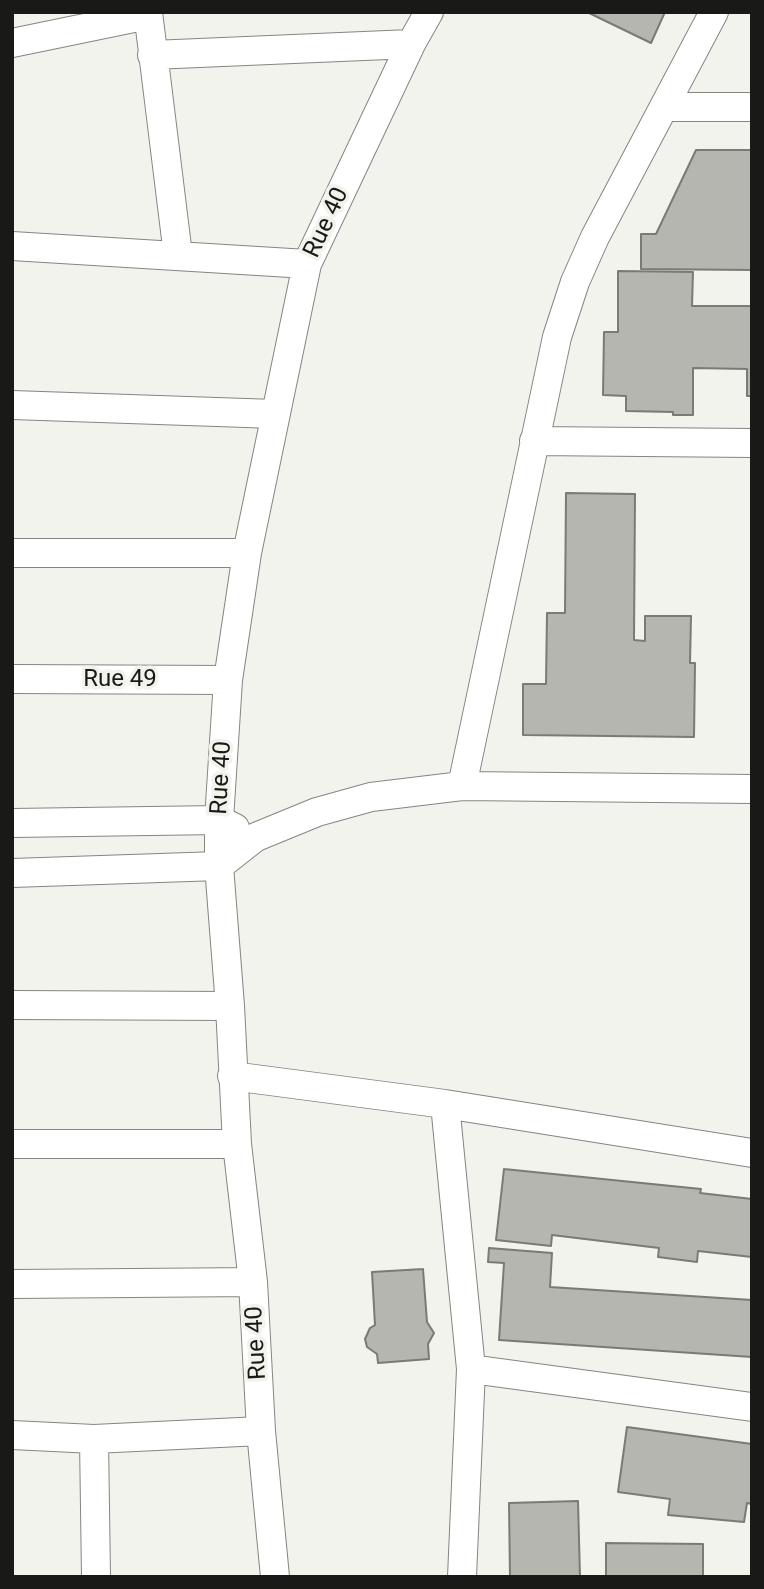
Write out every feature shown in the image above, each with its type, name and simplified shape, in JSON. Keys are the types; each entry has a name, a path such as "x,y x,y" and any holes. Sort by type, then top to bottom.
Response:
{"street":[{"name":"Rue 40","path":"275,1577 261,1432 254,1282 237,1144 219,866 219,820 228,680 247,553 307,264 411,44 429,12"},
{"path":"462,786 557,337 575,282 627,173 714,12"},
{"path":"12,43 148,14 178,255"},
{"path":"152,55 411,44"},
{"path":"664,107 752,107"},
{"path":"12,246 307,264"},
{"path":"12,405 275,414"},
{"path":"534,441 752,443"},
{"path":"12,553 247,553"},
{"name":"Rue 49","path":"12,679 228,680"},
{"path":"12,873 219,866 256,837 317,812 371,796 462,786 752,789"},
{"path":"12,823 219,820 256,837"},
{"path":"12,1005 230,1006"},
{"path":"232,1076 445,1104 752,1153"},
{"path":"445,1104 471,1369 462,1577"},
{"path":"12,1144 237,1144"},
{"path":"12,1284 254,1282"},
{"path":"471,1369 752,1407"},
{"path":"12,1435 94,1439 261,1432"},
{"path":"94,1439 96,1577"}],"building":[{"path":"587,12 665,12 651,43"},
{"path":"696,150 752,150 752,270 641,269 641,234 656,234"},
{"path":"618,271 693,272 692,306 752,306 752,396 747,396 747,369 693,368 693,415 626,411 626,396 603,395 604,332 618,332"},
{"path":"566,493 635,494 634,640 645,641 645,616 691,616 690,663 695,663 694,737 523,735 523,684 546,684 547,613 565,613"},
{"path":"504,1169 701,1189 700,1193 752,1199 752,1257 698,1251 697,1262 658,1257 659,1248 552,1235 551,1246 496,1240"},
{"path":"489,1248 552,1253 550,1287 752,1300 752,1357 499,1340 504,1263 488,1262"},
{"path":"423,1269 427,1322 434,1333 428,1344 429,1359 378,1363 377,1354 367,1347 365,1339 370,1328 375,1325 372,1272"},
{"path":"627,1427 752,1444 752,1504 747,1503 744,1522 668,1515 670,1499 618,1492"},
{"path":"578,1501 580,1577 510,1577 509,1503"},
{"path":"606,1543 703,1544 703,1577 606,1577"}]}
